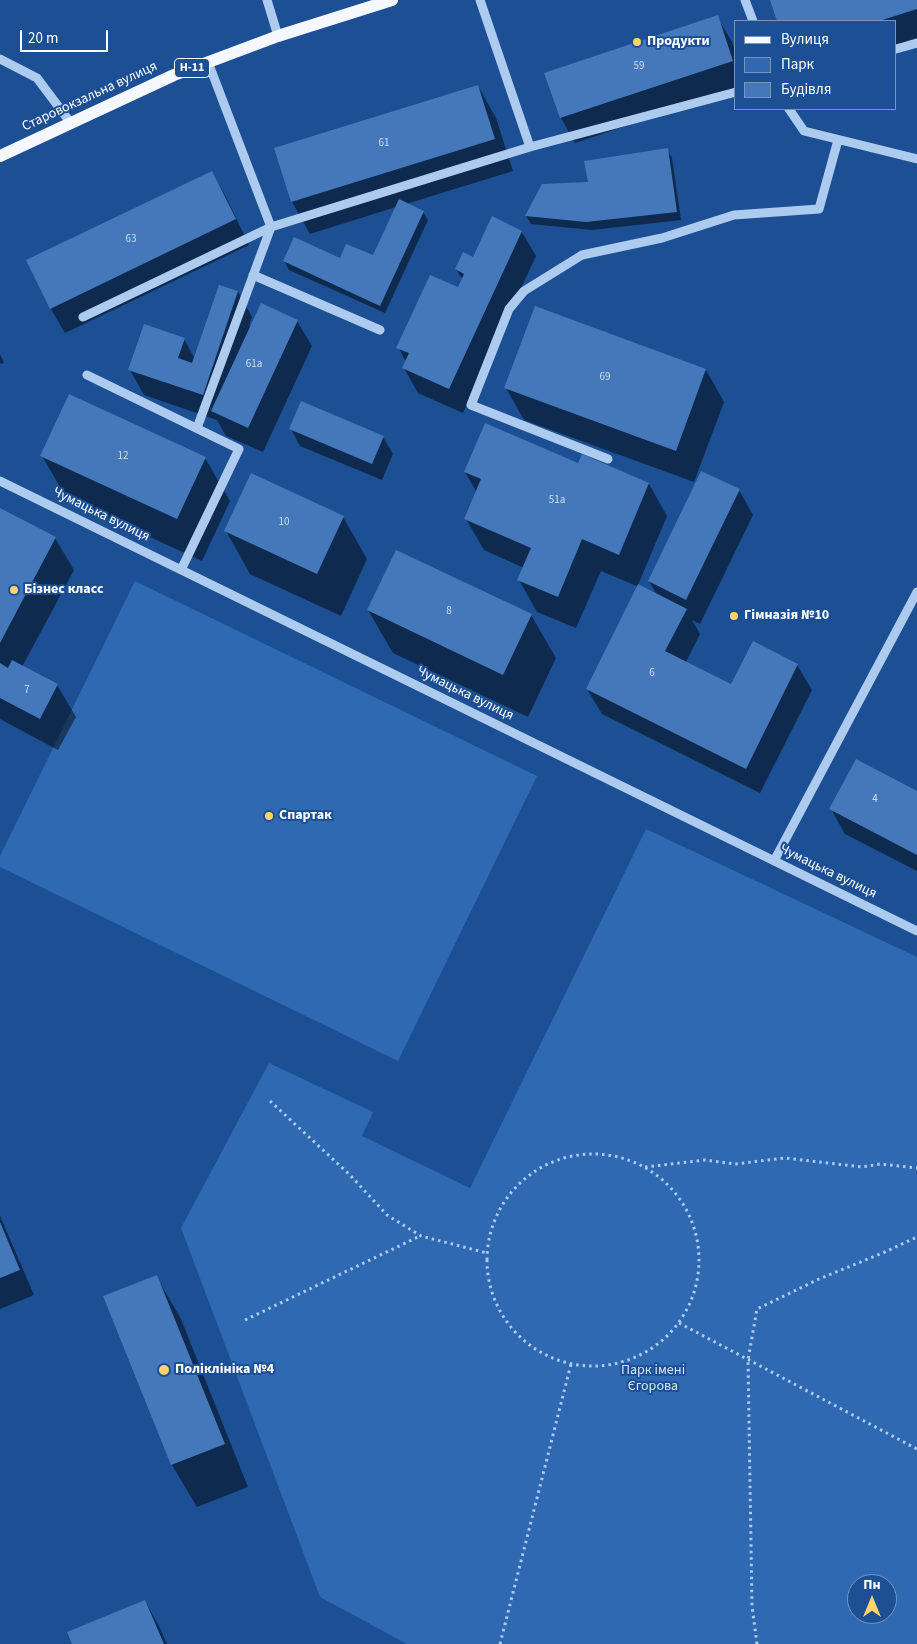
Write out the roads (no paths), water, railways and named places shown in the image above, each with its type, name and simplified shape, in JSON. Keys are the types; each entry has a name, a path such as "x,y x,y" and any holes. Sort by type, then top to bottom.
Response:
{"main road":[{"name":"Старовокзальна вулиця","path":"0,156 174,75 278,36 392,0"}],"street":[{"path":"267,0 278,36"},
{"path":"480,0 530,147"},
{"path":"745,0 753,20"},
{"path":"897,49 917,43"},
{"path":"0,59 37,78 70,122"},
{"path":"197,428 271,227 208,62"},
{"path":"83,317 271,227 530,147 734,93"},
{"path":"790,110 804,131 917,159"},
{"path":"608,459 471,405 509,309 524,291 582,255 662,238 734,215 819,209 838,140"},
{"path":"253,276 380,330"},
{"path":"87,375 239,449 181,570"},
{"name":"Чумацька вулиця","path":"0,481 917,931"},
{"path":"774,861 917,592"}],"place":[{"name":"Продукти","path":"637,42"},
{"name":"Бізнес класс","path":"14,590"},
{"name":"Гімназія №10","path":"734,616"},
{"name":"Спартак","path":"269,816"},
{"name":"Поліклініка №4","path":"164,1370"}],"park label":[{"name":"Парк імені Єгорова","path":"653,1379"}]}
